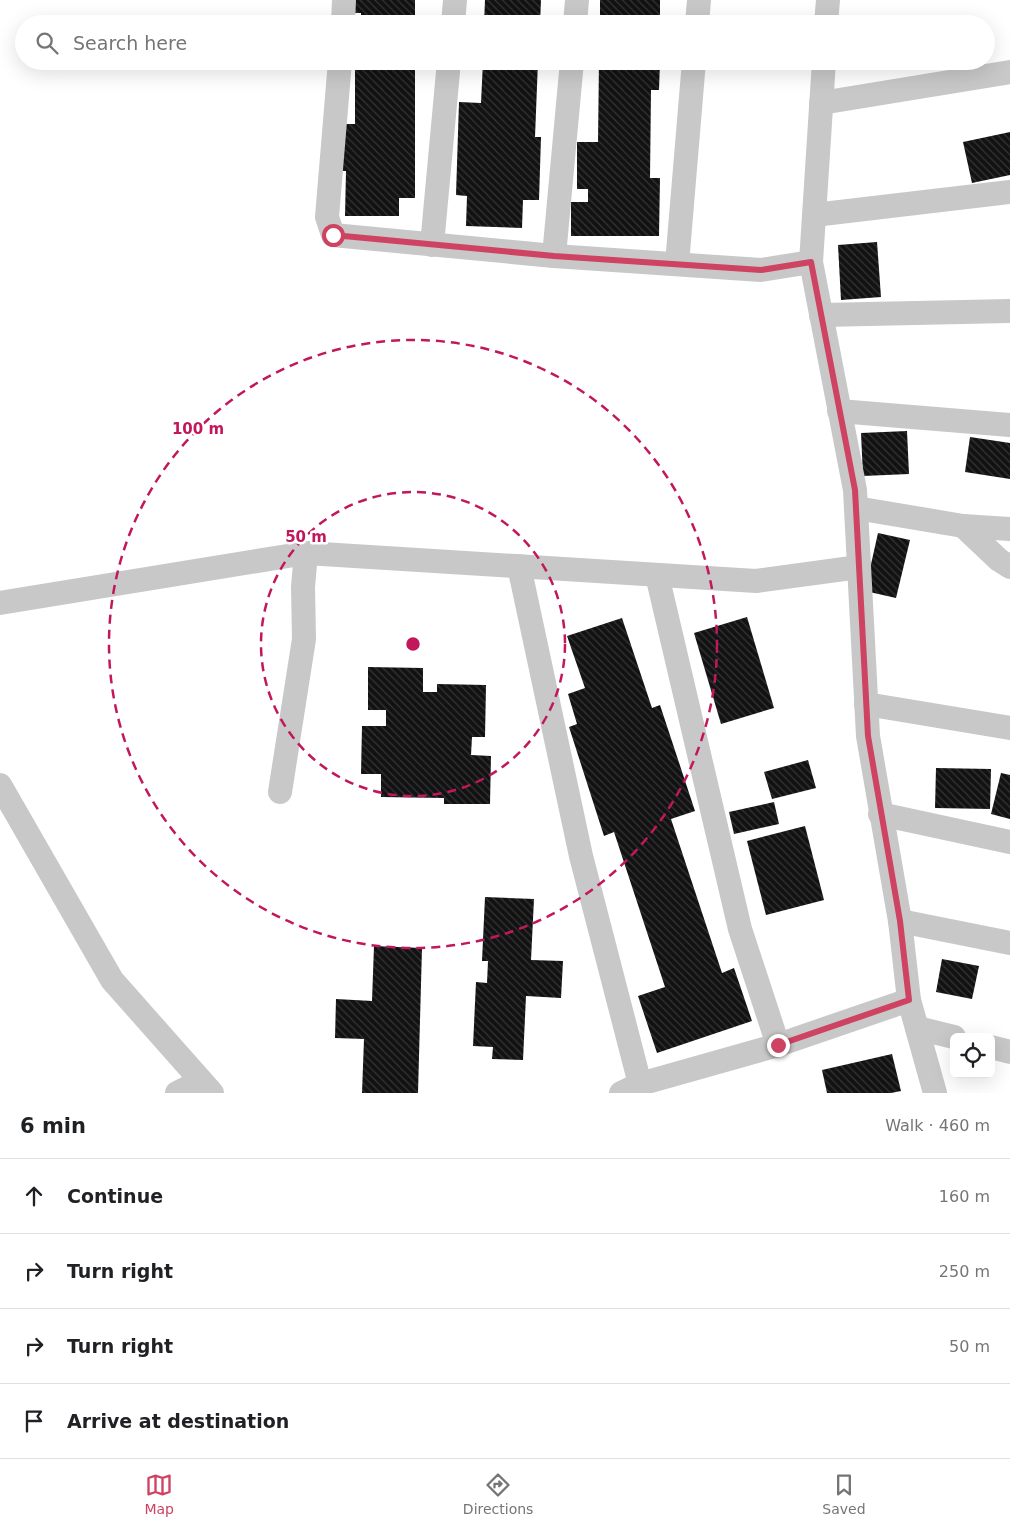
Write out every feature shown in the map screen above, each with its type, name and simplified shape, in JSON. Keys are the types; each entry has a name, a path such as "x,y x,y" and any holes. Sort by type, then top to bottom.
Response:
{"street":[{"path":"343,15 344,0"},
{"path":"454,15 455,0"},
{"path":"576,15 577,0"},
{"path":"698,15 699,0"},
{"path":"827,15 828,0"},
{"path":"339,70 327,216 333,235 554,256 761,270 811,262"},
{"path":"432,245 449,70"},
{"path":"554,256 571,70"},
{"path":"677,264 693,70"},
{"path":"823,70 811,262 855,490 868,736 900,921 909,1000 935,1093"},
{"path":"821,103 1010,72"},
{"path":"814,215 1010,192"},
{"path":"821,315 1010,311"},
{"path":"839,411 1010,426"},
{"path":"856,508 963,526 1010,529"},
{"path":"963,526 999,560 1010,567"},
{"path":"0,604 306,553 756,581 859,567"},
{"path":"280,792 304,639 303,587 306,553"},
{"path":"519,566 630,1088 778,1045 909,1000"},
{"path":"657,575 740,929 778,1045"},
{"path":"866,704 1010,728"},
{"path":"0,785 112,980 206,1087 177,1093"},
{"path":"880,814 1010,842"},
{"path":"900,921 1010,943"},
{"path":"917,1028 950,1036"},
{"path":"995,1048 1010,1052"}],"building":[{"path":"350,0 415,0 415,15 361,15 361,13 350,13"},
{"path":"485,0 541,0 540,15 484,15"},
{"path":"600,0 660,0 660,15 600,15"},
{"path":"355,70 415,70 415,198 399,198 399,216 345,216 346,171 337,171 337,124 355,124"},
{"path":"483,70 538,70 535,137 541,137 539,200 523,200 522,228 466,226 467,196 456,195 459,102 481,103"},
{"path":"599,70 660,70 659,90 651,90 650,178 660,178 659,236 571,236 571,202 588,202 588,189 577,189 577,142 598,142"},
{"path":"1010,132 1010,175 972,183 963,142"},
{"path":"877,242 881,297 841,300 838,245"},
{"path":"907,431 909,474 863,476 861,433"},
{"path":"970,437 1010,443 1010,479 965,472"},
{"path":"878,533 910,540 896,598 865,591"},
{"path":"747,617 774,708 721,724 694,633"},
{"path":"622,618 652,708 660,705 695,811 671,819 722,973 734,968 752,1021 657,1053 638,996 665,987 614,832 604,836 569,727 577,724 568,694 585,688 567,636"},
{"path":"368,667 423,668 423,692 437,692 437,684 486,685 485,737 472,737 471,755 491,756 490,804 444,804 444,798 381,797 381,774 361,774 362,726 386,726 386,710 368,710"},
{"path":"808,760 816,788 772,799 764,772"},
{"path":"936,768 991,769 990,809 935,808"},
{"path":"1001,773 1010,775 1010,819 991,814"},
{"path":"774,802 779,824 734,834 729,812"},
{"path":"805,826 824,900 766,915 747,841"},
{"path":"485,897 534,899 531,960 563,961 561,998 526,996 523,1060 492,1059 493,1047 473,1046 476,982 487,983 488,961 482,961"},
{"path":"374,946 422,948 418,1093 362,1093 364,1039 335,1038 336,999 372,1001"},
{"path":"942,959 979,966 972,999 936,992"},
{"path":"892,1054 901,1091 891,1093 827,1093 822,1070"}],"route":[{"path":"333,235 554,256 761,270 811,262 855,490 868,736 900,921 909,1000 778,1045"}]}
